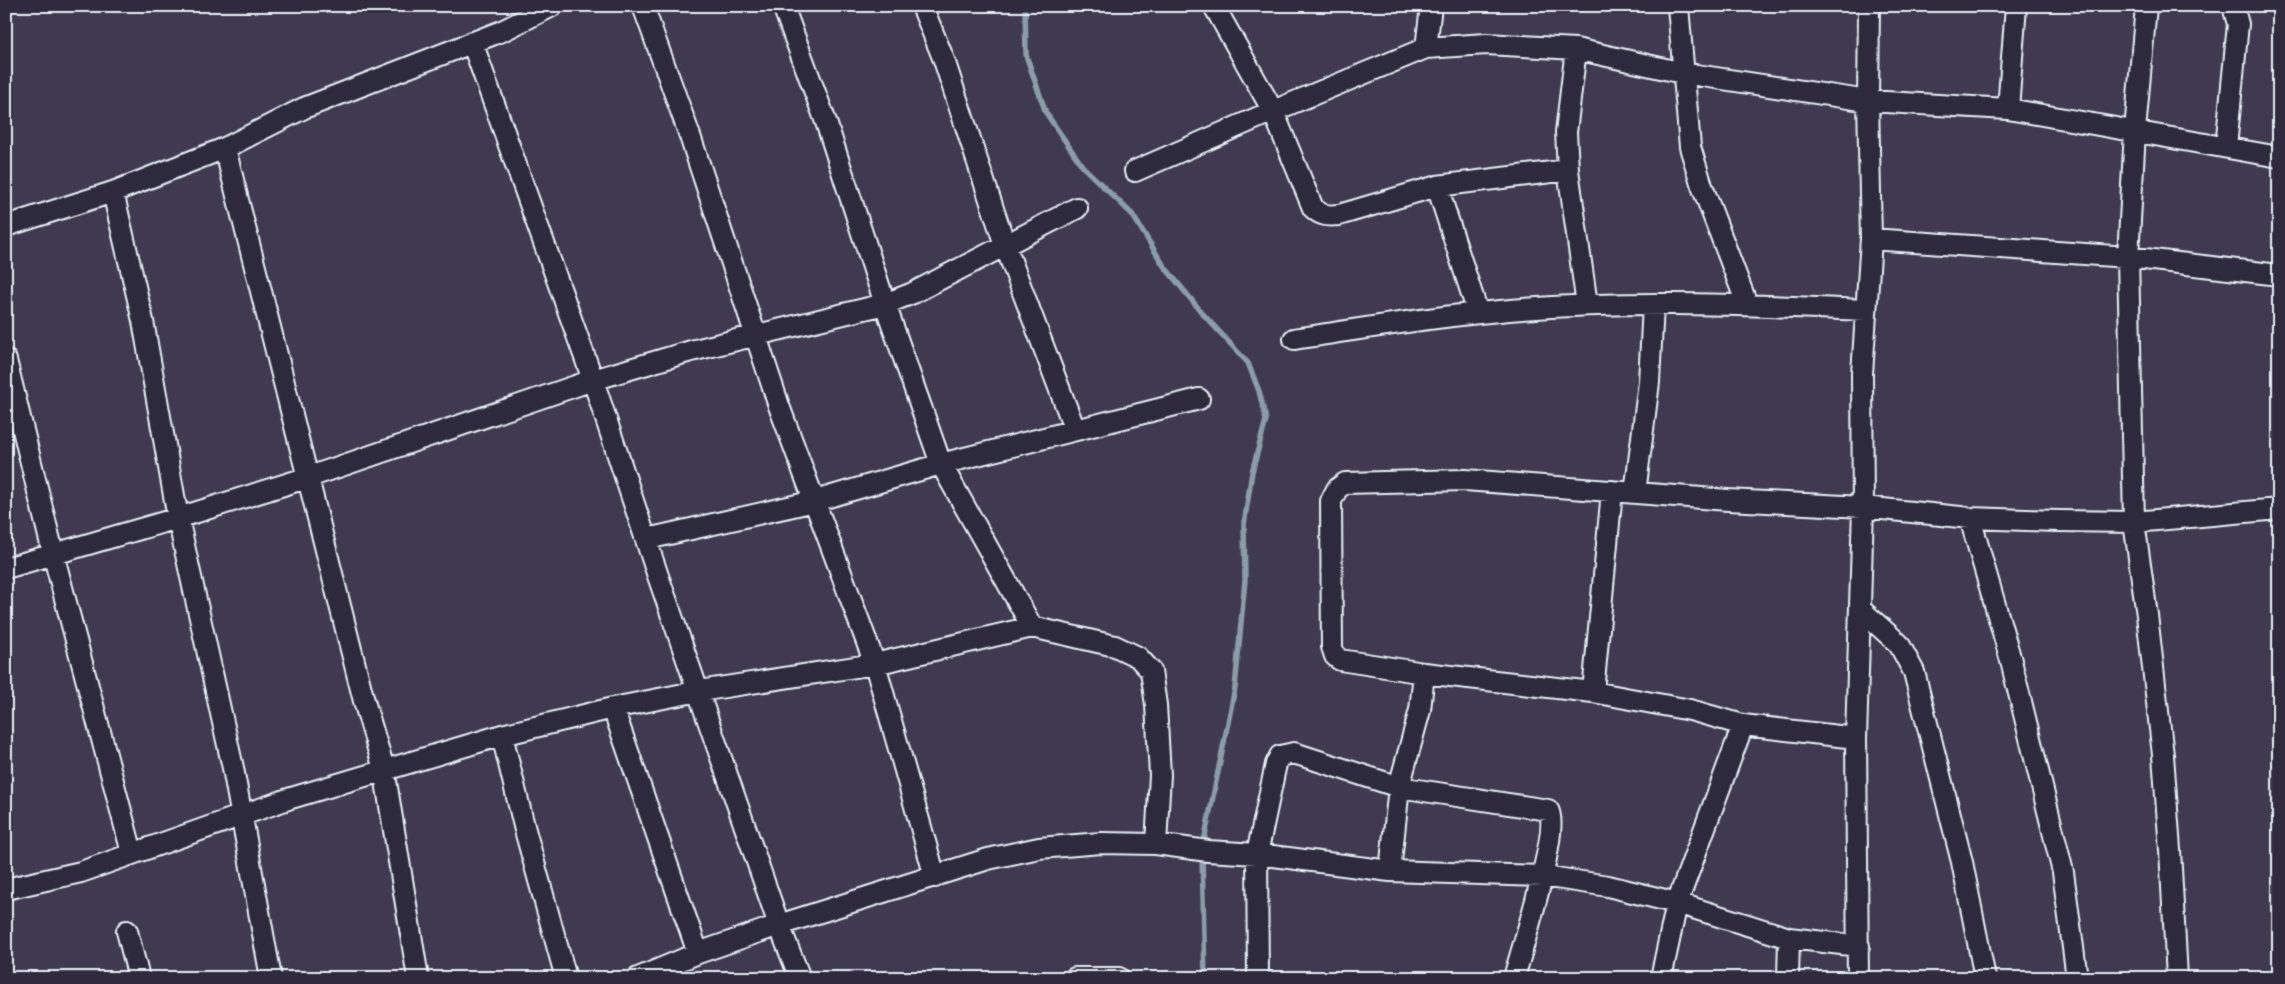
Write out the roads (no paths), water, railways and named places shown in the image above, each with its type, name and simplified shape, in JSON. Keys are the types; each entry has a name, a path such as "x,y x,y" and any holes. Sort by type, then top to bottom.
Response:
{"street":[{"path":"6,226 112,192 225,148 304,108 508,28 552,6"},
{"path":"643,6 690,136 779,406 875,664 935,877"},
{"path":"782,6 826,122 885,304 942,464 1032,627"},
{"path":"922,6 944,60 1005,244 1075,430"},
{"path":"1214,6 1273,111 1313,208 1318,214 1328,216 1339,215 1437,186 1568,170"},
{"path":"1426,48 1431,6"},
{"path":"1678,6 1690,147 1702,186 1747,304"},
{"path":"1858,978 1856,738 1863,507 1862,374 1871,239 1868,101 1869,6"},
{"path":"2008,109 2016,6"},
{"path":"2146,6 2135,131 2128,257 2134,522 2163,755 2177,978"},
{"path":"2226,147 2238,24 2233,6"},
{"path":"472,42 593,380 657,573 779,925 800,978"},
{"path":"1136,170 1426,48 1486,44 1576,49 1683,73 1868,101 2008,109 2279,157"},
{"path":"1576,49 1566,132 1568,170 1587,305"},
{"path":"225,148 272,342 309,476 364,701 384,769 418,978"},
{"path":"1437,186 1478,313"},
{"path":"112,192 143,321 178,518 241,814 271,978"},
{"path":"6,568 178,518 593,380 690,351 885,304 913,293 1078,208"},
{"path":"1871,239 2128,257 2279,275"},
{"path":"1294,339 1478,313 1587,305 1703,303 1866,310"},
{"path":"1635,492 1649,382 1653,305"},
{"path":"6,360 132,853"},
{"path":"647,539 815,501 942,464 1199,399"},
{"path":"1856,738 1743,725 1690,710 1593,692 1424,673 1340,660 1335,656 1332,647 1331,501 1337,489 1345,483 1465,480 1728,500 1863,507 1970,518 2134,522 2279,510"},
{"path":"1593,692 1612,491"},
{"path":"1970,518 2010,657 2058,854 2076,978"},
{"path":"1860,609 1900,644 1914,672 1962,862 1985,978"},
{"path":"6,889 81,872 241,814 384,769 502,735 613,708 698,691 875,664 1032,627 1115,646 1138,657 1151,671 1156,705 1160,775 1156,844"},
{"path":"1390,871 1399,787 1420,710 1424,673"},
{"path":"613,708 698,953"},
{"path":"1661,978 1677,903 1743,725"},
{"path":"502,735 525,830 566,978"},
{"path":"1258,978 1257,854 1276,764 1280,756 1294,753 1399,787 1548,810 1551,825 1543,876 1514,978"},
{"path":"638,978 698,953 779,925 988,859 1039,848 1101,843 1156,844 1208,851 1257,854 1390,871 1543,876 1608,886 1677,903 1789,938 1859,946"},
{"path":"127,931 139,978"},
{"path":"1788,978 1789,938"},
{"path":"1075,978 1119,978"}],"waterway":[{"path":"1025,6 1026,55 1046,113 1083,167 1132,214 1164,266 1203,314 1248,363 1259,391 1266,420 1252,472 1244,525 1245,580 1235,688 1203,846"},
{"path":"1202,855 1205,978"}]}
